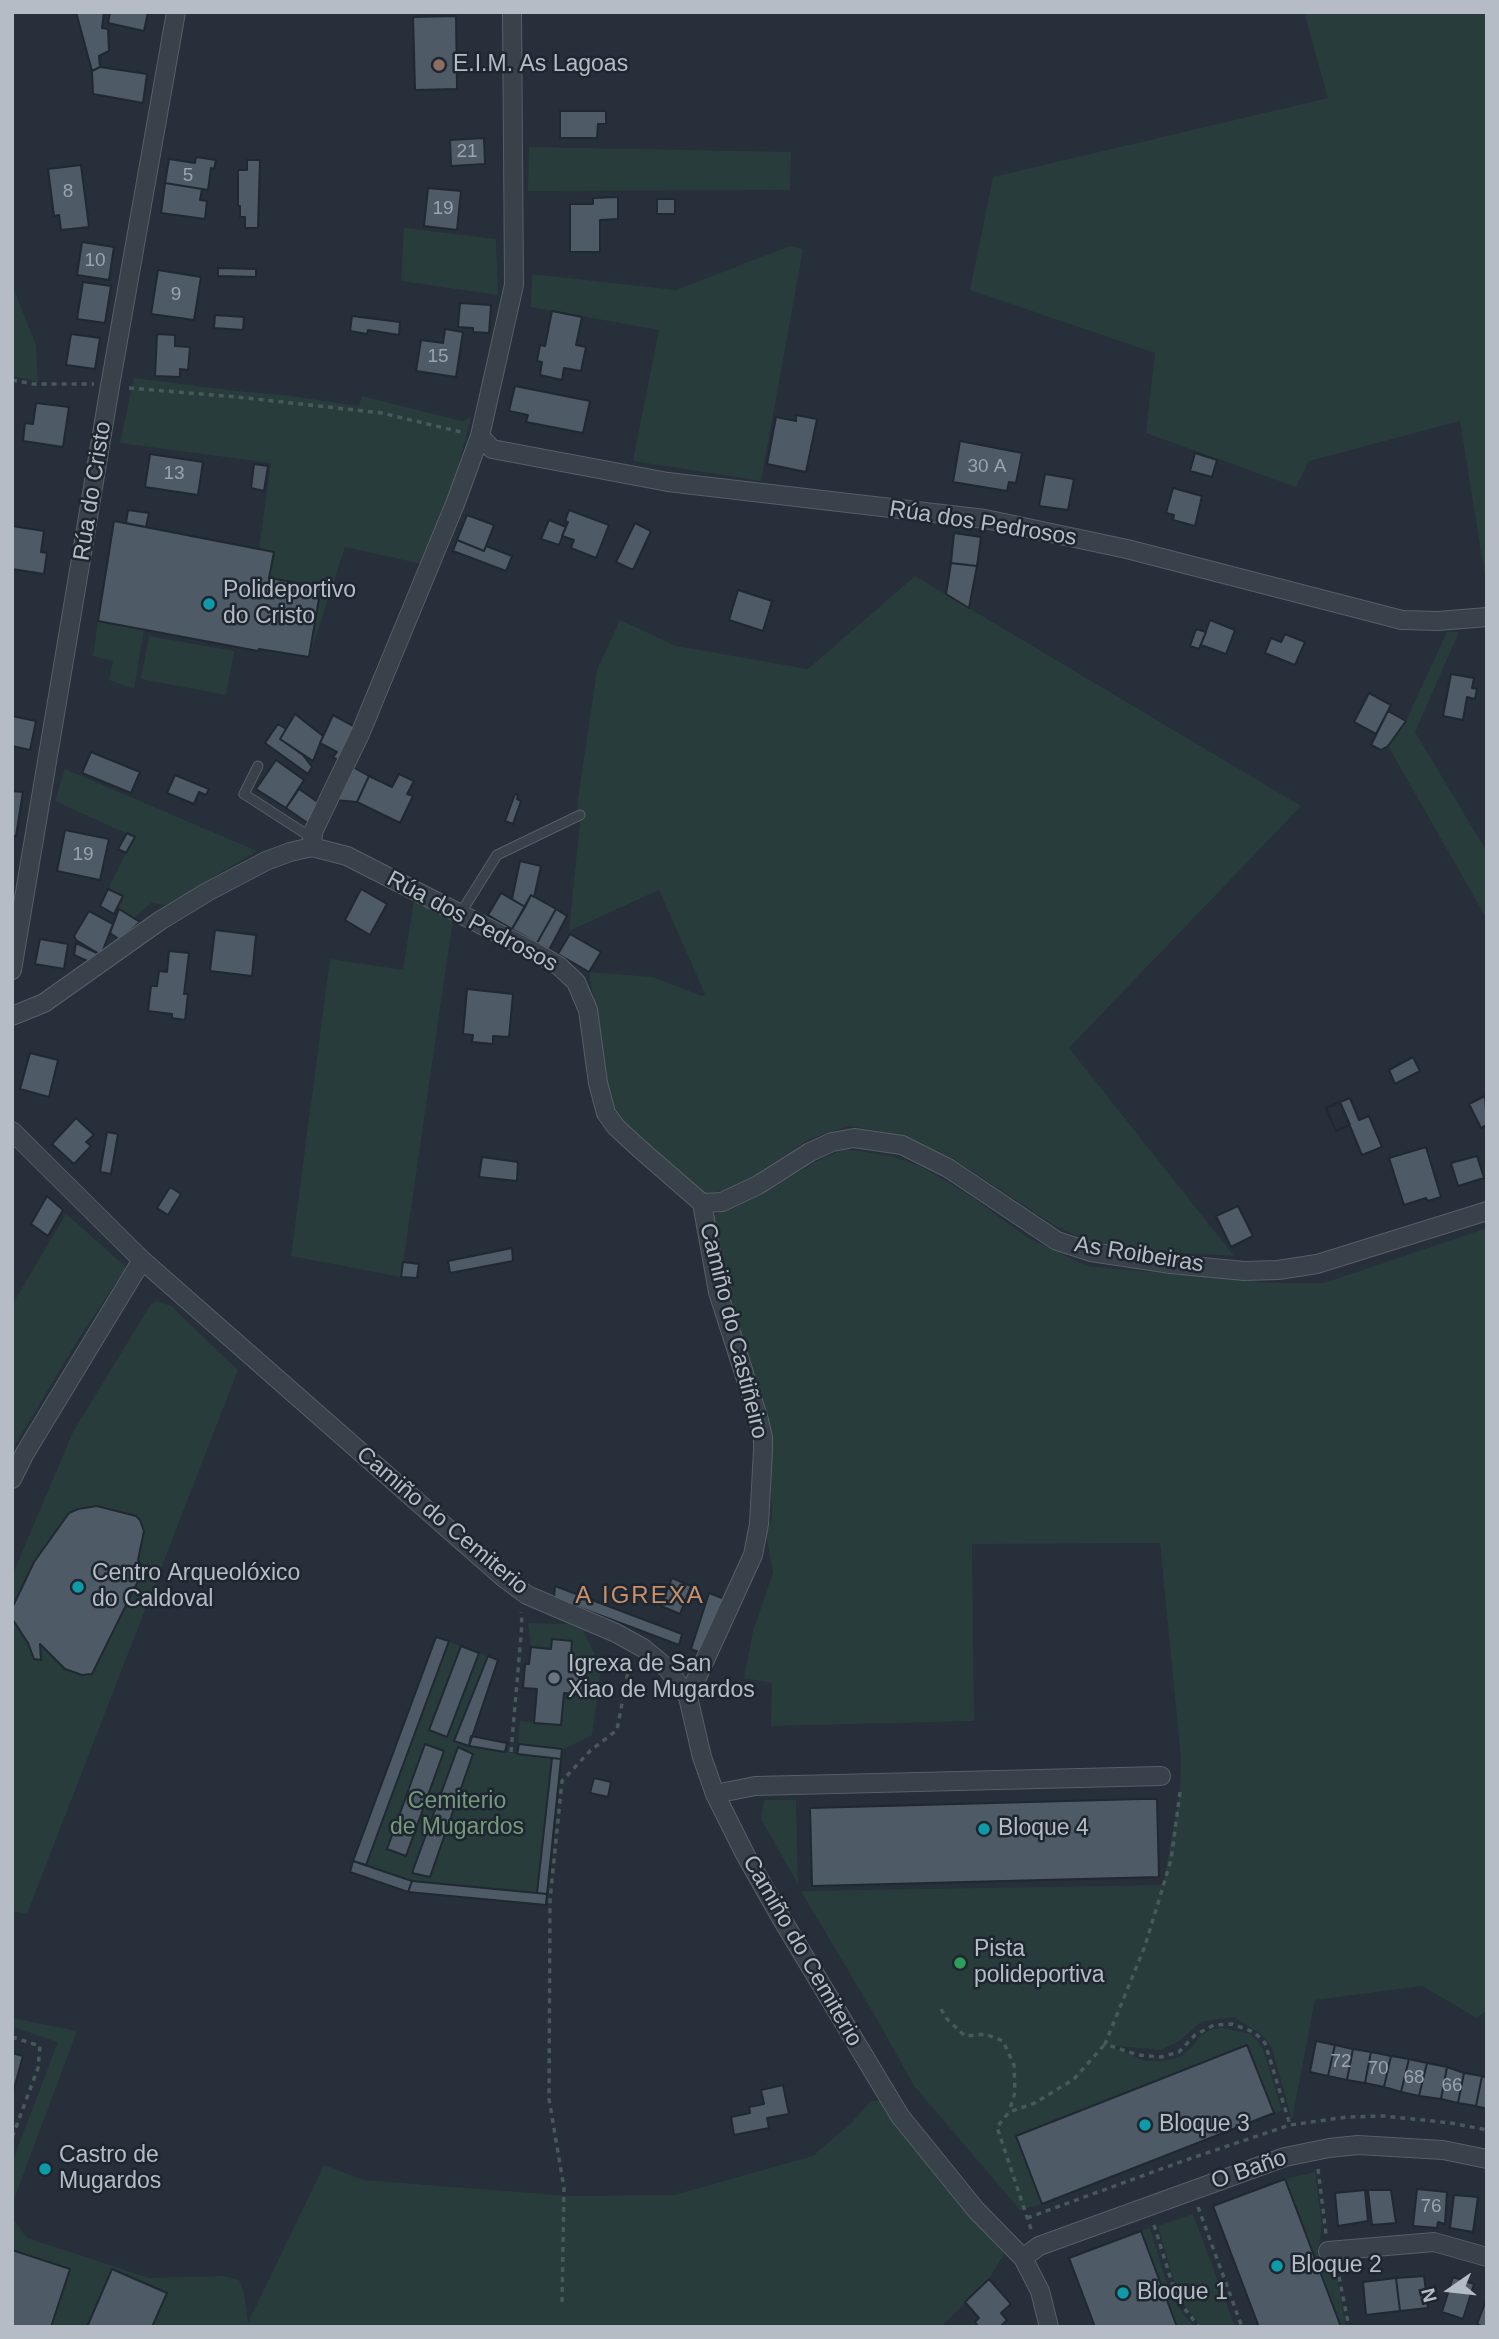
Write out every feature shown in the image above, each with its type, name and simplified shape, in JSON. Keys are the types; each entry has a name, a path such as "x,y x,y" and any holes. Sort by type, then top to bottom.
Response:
{"street":[{"name":"Rúa do Cristo","path":"12,970 176,12"},
{"path":"12,1016 44,1003 64,991 161,920 207,892 266,862 290,852 313,847 313,832 360,734 456,504 480,436 514,285 512,12"},
{"name":"Rúa dos Pedrosos","path":"480,436 492,449 668,482 985,519 1126,549 1402,620 1438,621 1487,617"},
{"name":"Rúa dos Pedrosos","path":"313,847 347,856 559,966 576,982 588,1010 598,1083 606,1113 633,1143 702,1203"},
{"name":"Camiño do Cemiterio","path":"12,1131 142,1261 504,1578 527,1595 643,1647 667,1668 688,1697 702,1757 715,1794 780,1916 900,2116 976,2210 1023,2258 1040,2291 1049,2327"},
{"name":"As Roibeiras","path":"702,1203 722,1202 758,1185 810,1152 832,1142 855,1138 902,1145 948,1167 1057,1241 1091,1252 1171,1264 1244,1271 1278,1270 1317,1264 1487,1211"},
{"name":"Camiño do Castiñeiro","path":"688,1697 753,1555 759,1524 763,1438 718,1292 702,1203"},
{"path":"12,1479 32,1441 142,1261"},
{"path":"715,1794 755,1786 1161,1776"},
{"name":"O Baño","path":"1023,2258 1039,2246 1285,2157 1358,2145 1443,2150 1487,2159"},
{"path":"1328,2250 1434,2242 1487,2257"}],"lane":[{"path":"258,766 244,794 306,834 313,847"},
{"path":"460,914 497,855 580,815"}],"path":[{"path":"12,380 33,384 100,384 382,413 480,436"},
{"path":"512,1752 521,1612"},
{"path":"562,2302 565,2188 549,2099 551,1900 562,1781 590,1751 617,1730 632,1642"},
{"path":"1009,2112 1035,2103 1074,2079 1105,2044 1145,1946 1171,1860 1180,1792"},
{"path":"941,2009 946,2018 965,2036 985,2034 1003,2041 1014,2065 1015,2092 1009,2112 997,2127 1033,2233"},
{"path":"1105,2044 1138,2055 1161,2057 1179,2052 1195,2035 1214,2025 1232,2024 1254,2032 1265,2043 1290,2125"},
{"path":"12,2037 40,2046 37,2068 12,2138"},
{"path":"1027,2218 1290,2125 1347,2117 1384,2116 1487,2130"},
{"path":"1318,2167 1328,2250 1338,2270 1349,2327"},
{"path":"1187,2211 1209,2202"},
{"path":"1198,2207 1242,2327"},
{"path":"1153,2222 1177,2299 1199,2327"}],"green space":[{"path":"1304,12 1487,12 1487,588 1460,421 1309,461 1296,487 1146,433 1155,353 970,290 993,177 1328,98"},
{"path":"529,147 791,152 790,190 528,191"},
{"path":"404,228 496,239 498,295 401,281"},
{"path":"790,246 803,249 761,481 633,461 659,330 531,307 532,274 676,290"},
{"path":"12,285 36,345 38,382 12,376"},
{"path":"134,378 359,406 362,396 462,421 471,417 449,502 422,564 345,547 309,657 321,587 269,578 274,552 259,549 271,463 120,443"},
{"path":"915,576 1301,806 1069,1048 1234,1256 1131,1250 1094,1244 1052,1224 952,1158 902,1135 849,1126 809,1139 731,1189 707,1194 686,1183 645,1146 620,1118 608,1093 589,972 653,977 702,996 705,994 659,890 569,931 580,822 577,806 597,670 620,620 676,646 808,669"},
{"path":"98,621 144,629 134,689 109,680 113,661 93,656"},
{"path":"1447,632 1459,632 1415,732 1487,852 1487,919 1388,746 1406,721"},
{"path":"149,636 234,651 226,695 141,679"},
{"path":"65,769 257,851 166,905 151,903 134,918 117,908 123,896 108,889 134,837 55,801"},
{"path":"414,900 453,919 401,1277 291,1256 330,959 403,970"},
{"path":"845,1149 891,1156 920,1166 969,1195 1028,1238 1087,1266 1271,1283 1324,1283 1487,1228 1487,2010 1477,2018 1422,1986 1315,2000 1292,2120 1272,2048 1261,2034 1234,2017 1201,2022 1179,2041 1161,2050 1108,2045 1145,2061 1161,2061 1180,2057 1201,2035 1212,2029 1223,2028 1250,2034 1263,2049 1282,2111 1274,2113 1246,2046 1016,2136 1042,2204 1020,2210 914,2086 801,1891 1163,1885 1180,1792 1181,1759 1160,1543 972,1544 974,1721 771,1726 772,1683 744,1678 753,1631 773,1573 766,1534 772,1519 770,1432 719,1272 712,1216"},
{"path":"66,1214 126,1267 76,1343 12,1450 12,1305"},
{"path":"157,1301 171,1306 238,1370 27,1914 12,1911 12,1576 73,1432 151,1304"},
{"name":"Cemiterio de Mugardos","path":"528,1623 568,1624 583,1630 601,1667 592,1735 562,1750 546,1905 408,1892 350,1872 436,1637 498,1660 471,1736 507,1743 506,1752 517,1754 520,1721 561,1725 564,1693 582,1695 584,1668 570,1666 571,1641 552,1639 551,1649 531,1647"},
{"path":"764,1800 796,1800 798,1884 761,1819"},
{"path":"12,2018 77,2031 12,2205 12,2162 58,2042 12,2027"},
{"path":"871,2101 883,2101 935,2174 1004,2254 989,2279 941,2327 51,2327 70,2269 12,2250 12,2217 27,2238 149,2278 222,2276 239,2280 244,2292 248,2323 324,2165 363,2180 570,2196 674,2195 813,2156 851,2123"},
{"path":"1315,2172 1321,2218 1318,2248 1327,2270 1336,2272 1346,2327 1341,2327 1285,2179"},
{"path":"1193,2214 1235,2327 1202,2327 1180,2300 1182,2287 1174,2282 1158,2226"},
{"path":"1150,2228 1171,2297 1194,2327 1177,2327 1141,2231"}],"building":[{"path":"76,12 104,12 102,28 108,29 109,51 99,56 100,67 92,71"},
{"path":"110,12 148,12 144,31 108,23"},
{"path":"456,16 457,89 415,90 413,17"},
{"path":"100,67 147,74 143,103 93,94 92,71"},
{"path":"560,111 606,111 606,124 598,124 597,138 560,138"},
{"path":"484,138 485,164 451,166 450,140"},
{"path":"196,157 216,160 214,169 211,168 208,190 165,183 169,159 195,163"},
{"path":"247,160 260,160 258,228 245,228 245,217 240,217 238,206 238,170 247,170"},
{"path":"81,165 89,227 61,230 59,215 54,216 48,169"},
{"path":"165,183 202,189 200,200 207,201 205,219 161,213"},
{"path":"428,188 461,191 457,230 424,226"},
{"path":"618,197 618,219 600,220 600,252 570,252 570,204 593,204 593,198"},
{"path":"657,199 675,199 675,214 657,214"},
{"path":"82,242 114,247 109,280 77,275"},
{"path":"218,268 256,269 256,277 218,276"},
{"path":"158,270 201,277 194,320 151,314"},
{"path":"83,282 111,286 105,323 77,319"},
{"path":"460,303 491,305 489,333 458,327"},
{"path":"552,311 582,317 576,345 586,347 581,371 564,368 562,380 540,375 542,362 537,361 540,345 545,346"},
{"path":"215,315 244,317 243,330 214,328"},
{"path":"352,316 400,322 399,335 368,330 367,334 350,331"},
{"path":"445,329 463,332 456,377 416,371 421,340 443,343"},
{"path":"71,334 100,338 95,369 66,365"},
{"path":"157,334 175,335 175,346 190,347 188,370 180,369 180,377 155,376"},
{"path":"515,386 590,401 583,433 526,422 528,415 509,411"},
{"path":"36,403 69,407 63,447 23,441 25,423 33,424"},
{"path":"796,415 817,419 806,472 767,464 776,417 796,421"},
{"path":"960,441 1022,453 1016,483 1009,482 1007,491 953,482"},
{"path":"1195,453 1217,460 1212,477 1190,471"},
{"path":"150,454 203,462 198,495 145,487"},
{"path":"254,464 268,466 264,491 251,488"},
{"path":"1045,474 1074,479 1068,510 1039,506"},
{"path":"1173,488 1202,496 1195,526 1173,520 1174,515 1166,513"},
{"path":"128,510 149,513 146,527 126,523"},
{"path":"569,510 609,525 596,558 571,548 574,540 562,536 568,522 565,521"},
{"path":"467,515 494,525 484,551 457,540"},
{"path":"549,520 566,527 559,545 541,539"},
{"name":"Polideportivo do Cristo","path":"114,521 274,552 269,578 321,587 309,657 259,649 258,651 98,621"},
{"path":"635,523 651,531 633,570 616,562"},
{"path":"12,526 44,531 41,552 47,553 44,574 12,569"},
{"path":"954,533 981,537 977,566 951,563"},
{"path":"457,540 484,551 486,546 512,556 506,571 453,551"},
{"path":"951,563 977,566 969,608 946,594"},
{"path":"738,590 772,601 763,631 729,620"},
{"path":"1210,620 1235,630 1226,654 1201,645"},
{"path":"1196,629 1206,632 1199,649 1190,646"},
{"path":"1285,634 1305,642 1295,665 1265,653 1271,638 1281,642"},
{"path":"1451,674 1474,678 1472,688 1477,689 1475,699 1467,697 1463,720 1443,716"},
{"path":"1369,693 1391,705 1376,734 1354,722"},
{"path":"1388,711 1406,721 1388,746 1381,750 1371,745"},
{"path":"295,714 323,736 313,761 280,739"},
{"path":"333,715 357,728 339,761 333,757 337,752 320,743"},
{"path":"12,716 36,721 30,750 12,746"},
{"path":"278,724 286,729 280,739 303,755 312,767 308,774 265,743"},
{"path":"91,752 140,772 131,793 82,773"},
{"path":"276,760 304,780 286,808 256,789"},
{"path":"351,766 369,776 357,802 335,800"},
{"path":"399,774 414,781 407,794 413,796 400,823 357,802 369,776 392,787"},
{"path":"175,775 209,789 206,795 199,792 194,804 167,793"},
{"path":"299,789 322,805 309,824 286,808"},
{"path":"12,791 23,792 16,836 12,836"},
{"path":"515,794 521,801 513,824 505,821"},
{"path":"65,830 109,839 100,880 57,871"},
{"path":"127,833 135,837 126,853 118,849"},
{"path":"520,861 541,866 534,897 531,895 525,907 512,899"},
{"path":"108,889 123,896 114,914 100,906"},
{"path":"361,889 387,904 370,935 345,920"},
{"path":"501,893 525,907 512,929 488,915"},
{"path":"531,895 556,909 537,943 512,929"},
{"path":"119,909 140,922 120,940 110,933"},
{"path":"556,909 567,916 549,950 537,943"},
{"path":"89,911 113,924 101,955 76,940 74,936"},
{"path":"215,930 256,935 252,976 210,971"},
{"path":"570,934 601,952 589,972 558,954"},
{"path":"40,939 68,944 64,969 35,964"},
{"path":"76,943 101,955 92,963 74,955"},
{"path":"169,951 189,953 184,994 188,994 185,1020 172,1018 172,1014 148,1011 151,986 157,986 159,971 167,972"},
{"path":"467,989 513,994 509,1037 493,1036 493,1044 472,1042 473,1035 463,1034"},
{"path":"30,1053 58,1060 49,1097 20,1089"},
{"path":"1413,1057 1420,1071 1395,1084 1389,1070"},
{"path":"1485,1096 1487,1125 1481,1128 1469,1104"},
{"path":"1350,1098 1359,1120 1369,1116 1382,1147 1362,1155 1340,1102"},
{"path":"1340,1102 1350,1125 1336,1131 1326,1108"},
{"path":"1340,1102 1350,1125 1336,1131 1326,1108"},
{"path":"76,1118 94,1135 86,1142 91,1146 74,1164 52,1144"},
{"path":"107,1132 118,1134 111,1174 100,1172"},
{"path":"1426,1147 1441,1197 1428,1201 1426,1198 1404,1205 1389,1158"},
{"path":"1477,1156 1484,1178 1458,1186 1451,1163"},
{"path":"482,1157 518,1162 517,1181 479,1177"},
{"path":"170,1187 181,1194 168,1215 157,1208"},
{"path":"47,1196 63,1210 48,1236 31,1224"},
{"path":"1238,1206 1253,1236 1231,1247 1216,1216"},
{"path":"512,1248 513,1261 450,1273 448,1261"},
{"path":"403,1262 419,1264 417,1278 401,1277"},
{"name":"Centro Arqueolóxico do Caldoval","path":"97,1506 136,1516 140,1520 144,1531 138,1560 144,1569 92,1674 82,1675 65,1669 40,1644 41,1660 34,1659 28,1643 13,1620 13,1606 34,1562 69,1513"},
{"path":"672,1578 691,1586 680,1614 661,1606"},
{"path":"555,1586 682,1634 679,1645 554,1598"},
{"path":"709,1593 727,1600 701,1653 691,1649"},
{"path":"436,1637 449,1641 366,1865 353,1861"},
{"name":"Igrexa de San Xiao de Mugardos","path":"552,1639 572,1641 570,1666 584,1668 582,1695 564,1693 561,1725 534,1723 537,1689 523,1688 525,1664 529,1664 531,1647 551,1649"},
{"path":"461,1646 479,1653 447,1737 429,1730"},
{"path":"488,1656 498,1660 469,1746 454,1741"},
{"path":"471,1736 507,1743 505,1752 469,1746"},
{"path":"425,1744 444,1751 406,1856 387,1849"},
{"path":"519,1744 562,1749 561,1759 517,1754"},
{"path":"458,1747 473,1754 430,1877 412,1873"},
{"path":"552,1758 561,1759 547,1894 537,1893"},
{"path":"594,1778 611,1782 608,1797 590,1793"},
{"name":"Bloque 4","path":"1157,1799 1159,1877 812,1886 810,1808"},
{"path":"353,1861 412,1881 408,1892 350,1872"},
{"path":"412,1881 547,1894 546,1905 408,1892"},
{"path":"1316,2041 1335,2045 1328,2076 1310,2072"},
{"name":"Bloque 3","path":"1247,2045 1274,2113 1042,2204 1016,2136"},
{"path":"1335,2045 1353,2049 1347,2080 1328,2076"},
{"path":"1353,2049 1371,2052 1365,2083 1347,2080"},
{"path":"1371,2052 1391,2056 1384,2087 1365,2083"},
{"path":"12,2053 23,2056 12,2096"},
{"path":"1391,2056 1409,2059 1401,2092 1384,2087"},
{"path":"1409,2059 1427,2063 1419,2096 1401,2092"},
{"path":"1427,2063 1447,2067 1441,2099 1419,2096"},
{"path":"1447,2067 1464,2073 1458,2103 1441,2099"},
{"path":"1464,2073 1482,2076 1476,2106 1458,2103"},
{"path":"1482,2076 1487,2078 1487,2109 1476,2106"},
{"path":"783,2085 789,2114 767,2118 769,2128 734,2135 731,2117 750,2113 749,2107 764,2104 761,2090"},
{"name":"Bloque 2","path":"1285,2179 1341,2327 1259,2327 1213,2206"},
{"path":"1417,2189 1447,2192 1445,2224 1438,2222 1437,2228 1413,2226"},
{"path":"1365,2190 1368,2221 1338,2226 1335,2193"},
{"path":"1368,2190 1391,2190 1396,2223 1372,2225"},
{"path":"1454,2195 1478,2197 1473,2232 1450,2228"},
{"name":"Bloque 1","path":"1141,2231 1177,2327 1095,2327 1069,2258"},
{"path":"12,2250 70,2269 51,2327 12,2327"},
{"path":"112,2269 167,2293 152,2327 87,2327"},
{"path":"1424,2276 1428,2308 1400,2311 1396,2278"},
{"path":"1453,2277 1474,2284 1463,2319 1442,2312"},
{"path":"1396,2278 1400,2311 1366,2315 1363,2282"},
{"path":"989,2279 1011,2304 1001,2313 1007,2320 1000,2327 979,2327 975,2322 979,2318 965,2302"},
{"path":"1487,2298 1487,2327 1483,2327 1477,2324"}],"place":[{"name":"E.I.M. As Lagoas","path":"439,65"},
{"name":"Polideportivo do Cristo","path":"209,604"},
{"name":"Centro Arqueolóxico do Caldoval","path":"78,1587"},
{"name":"Igrexa de San Xiao de Mugardos","path":"554,1678"},
{"name":"Bloque 4","path":"984,1829"},
{"name":"Pista polideportiva","path":"960,1963"},
{"name":"Bloque 3","path":"1145,2125"},
{"name":"Castro de Mugardos","path":"45,2169"},
{"name":"Bloque 2","path":"1277,2266"},
{"name":"Bloque 1","path":"1123,2293"}],"district":[{"name":"A IGREXA","path":"640,1596"}]}
